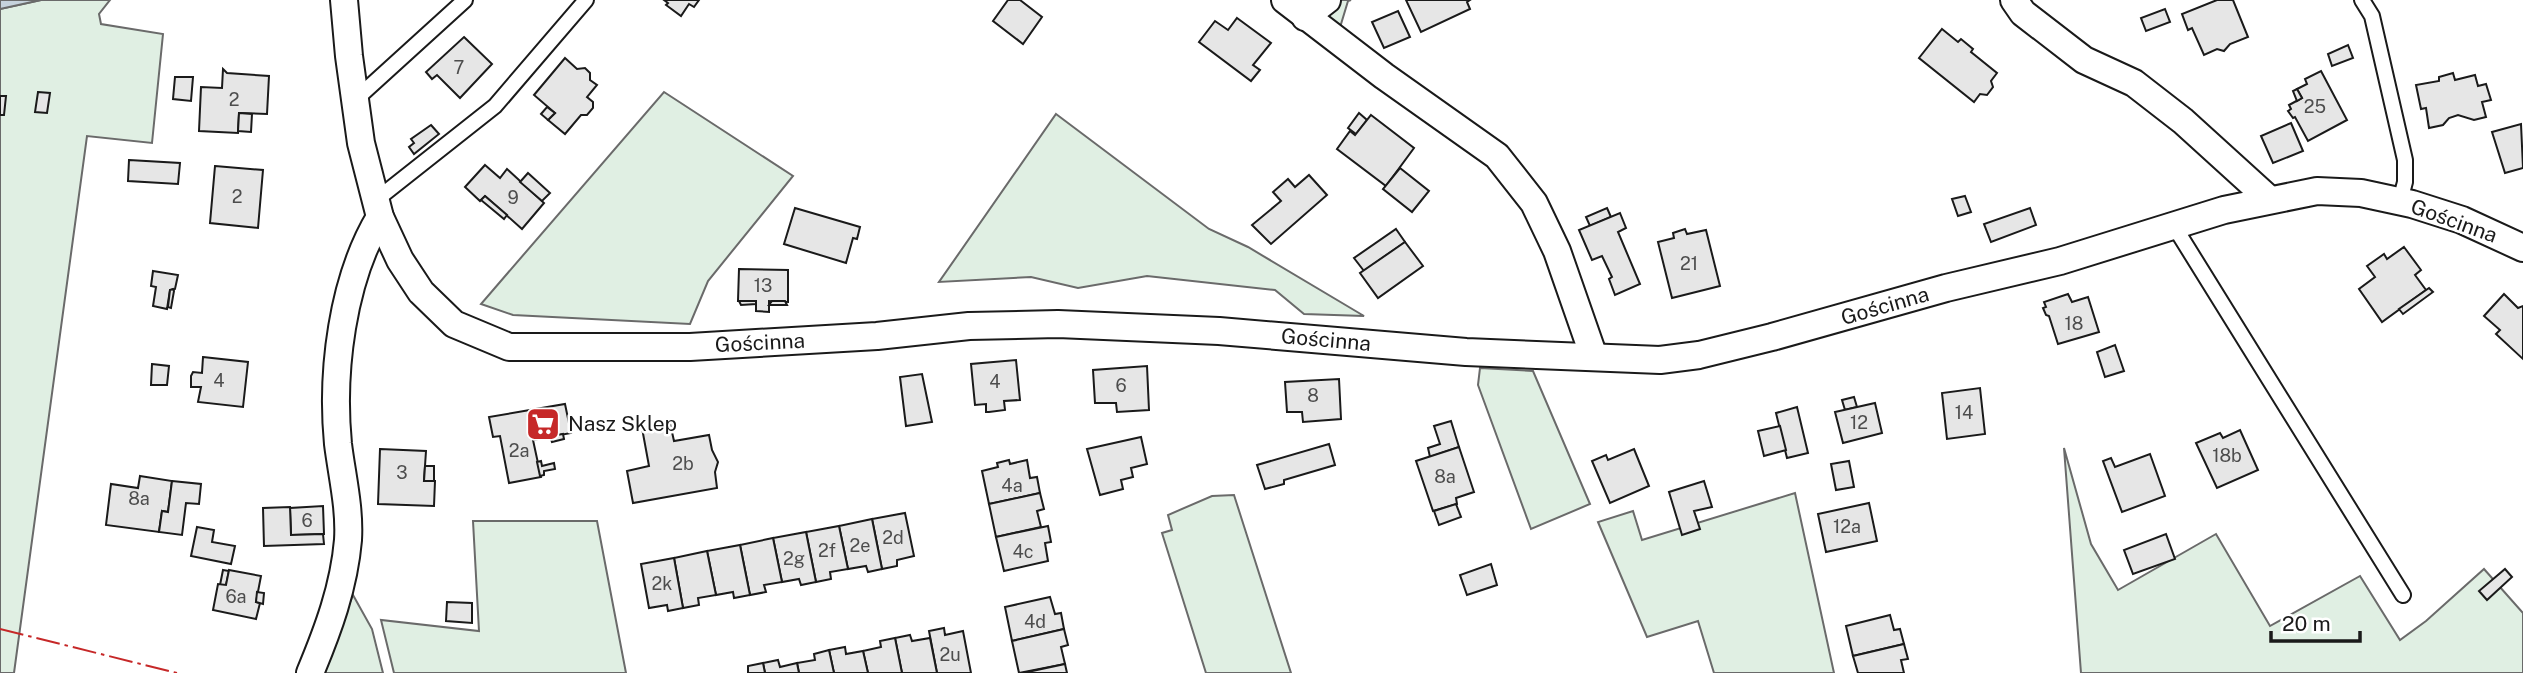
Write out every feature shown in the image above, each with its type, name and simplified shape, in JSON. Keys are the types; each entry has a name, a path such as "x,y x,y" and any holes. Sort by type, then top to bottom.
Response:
{"street":[{"name":"Gościnna","path":"344,0 361,143 378,208 400,260 421,292 454,324 509,346 690,347 877,337 968,326 1058,324 1219,331 1466,352 1660,360 1699,355 1946,288 2060,261 2224,211 2317,191 2361,193 2400,201 2462,220 2523,248"},
{"path":"1295,8 1327,0"},
{"path":"2014,0 2023,13 2084,60 2134,83 2183,121 2270,200"},
{"path":"1295,8 1497,156 1535,203 1557,251 1594,358"},
{"path":"310,673 337,602 348,538 335,404 340,347 352,283 378,208"}],"lane":[{"path":"355,100 465,0"},
{"path":"378,208 495,106 586,0"},
{"path":"2362,0 2372,16 2405,160 2405,182 2400,201"},
{"path":"2174,226 2403,595"}],"green space":[{"path":"41,0 110,0 99,14 101,24 163,34 152,143 87,136 14,673 0,673 0,9"},
{"path":"1293,0 1351,0 1348,1 1338,34"},
{"path":"664,92 793,176 708,281 690,324 513,315 481,304"},
{"path":"1056,114 1209,229 1248,247 1364,316 1304,314 1275,290 1147,276 1078,288 1031,277 939,282"},
{"path":"1480,368 1533,371 1590,504 1531,529 1478,385"},
{"path":"2064,448 2091,544 2118,590 2216,534 2270,626 2360,576 2400,640 2426,621 2484,569 2523,613 2523,673 2081,673"},
{"path":"1795,493 1834,673 1714,673 1698,621 1647,637 1598,522 1633,511 1642,540"},
{"path":"1234,495 1291,673 1206,673 1162,533 1172,530 1168,515 1212,496"},
{"path":"473,521 597,521 626,673 394,673 381,620 479,631"},
{"path":"353,595 372,629 383,673 322,673"}],"shaded area":[{"path":"0,0 41,0 0,9"}],"building":[{"path":"664,0 699,0 694,7 689,4 681,16 666,5 668,3"},
{"path":"1008,0 1020,0 1042,17 1023,44 993,21"},
{"path":"1406,0 1470,0 1467,2 1470,9 1421,32"},
{"path":"2217,0 2233,0 2248,37 2230,44 2224,51 2217,49 2204,55 2192,28 2188,30 2182,14"},
{"path":"2165,9 2170,22 2146,31 2141,18"},
{"path":"1398,11 1410,37 1384,48 1372,22"},
{"path":"1237,18 1271,43 1253,65 1260,70 1251,81 1199,42 1215,21 1228,30"},
{"path":"1942,29 1958,42 1961,39 1973,49 1971,52 1997,73 1991,81 1993,87 1987,95 1980,94 1974,102 1919,58"},
{"path":"464,37 492,64 460,98 437,75 432,79 426,72"},
{"path":"2348,45 2353,58 2332,66 2328,54"},
{"path":"565,58 577,69 585,68 590,73 590,80 597,85 587,97 593,102 593,108 587,115 581,115 565,134 548,120 555,113 534,95"},
{"path":"223,69 227,73 269,76 267,114 239,113 238,133 199,131 201,87 222,88"},
{"path":"2321,71 2347,120 2308,141 2295,117 2288,111 2291,109 2289,105 2302,98 2297,89 2307,84 2305,79"},
{"path":"2453,73 2455,80 2475,75 2478,86 2486,84 2491,100 2482,102 2486,117 2474,120 2458,115 2449,118 2443,125 2429,128 2426,108 2421,109 2416,85 2439,81 2439,77"},
{"path":"175,77 193,77 191,101 173,99"},
{"path":"2297,89 2302,98 2297,101 2293,91"},
{"path":"38,92 50,93 47,113 35,112"},
{"path":"0,96 6,96 4,115 0,115"},
{"path":"547,107 555,113 548,120 541,114"},
{"path":"239,113 252,114 251,132 238,131"},
{"path":"1359,113 1367,120 1356,134 1348,128"},
{"path":"1371,115 1414,148 1386,186 1337,149 1350,131 1355,135"},
{"path":"2291,123 2303,151 2273,163 2261,136"},
{"path":"2521,124 2523,168 2505,173 2492,132"},
{"path":"431,125 439,134 414,154 409,147 414,143 411,139"},
{"path":"129,160 180,163 178,184 128,181"},
{"path":"485,165 500,178 507,169 544,203 522,229 485,196 480,201 465,187"},
{"path":"215,166 263,170 258,228 210,223"},
{"path":"1400,168 1429,191 1412,212 1383,189"},
{"path":"528,173 550,193 542,201 520,182"},
{"path":"1309,175 1327,195 1271,244 1252,225 1281,201 1273,192 1288,179 1295,187"},
{"path":"485,196 507,215 504,219 481,200"},
{"path":"1965,196 1971,212 1958,216 1952,199"},
{"path":"795,208 860,227 857,239 853,238 846,263 784,244"},
{"path":"1607,208 1611,217 1590,226 1586,217"},
{"path":"2030,208 2036,225 1991,242 1984,224"},
{"path":"1620,213 1626,228 1618,232 1640,284 1615,295 1609,279 1612,277 1602,256 1592,260 1579,230"},
{"path":"1396,229 1405,242 1364,271 1354,258"},
{"path":"1685,229 1687,234 1706,230 1720,286 1672,298 1658,242 1674,238 1673,233"},
{"path":"1405,242 1423,266 1378,298 1360,273"},
{"path":"2404,247 2421,270 2415,275 2426,290 2382,322 2359,289 2375,277 2367,266 2384,254 2387,259"},
{"path":"739,269 788,270 788,302 769,301 769,312 756,311 756,301 738,301"},
{"path":"153,271 178,275 175,289 170,290 167,309 153,306 156,287 151,286"},
{"path":"2429,288 2433,292 2403,314 2399,309"},
{"path":"173,289 171,308 168,307 170,290"},
{"path":"2068,294 2072,302 2088,297 2099,332 2058,344 2049,316 2043,308 2046,307 2044,302"},
{"path":"2504,294 2518,308 2523,306 2523,359 2496,334 2500,330 2484,316"},
{"path":"739,301 756,301 756,304 741,305"},
{"path":"772,301 785,301 787,305 769,305"},
{"path":"2115,345 2124,371 2105,377 2097,352"},
{"path":"203,357 248,362 243,407 198,402 201,387 191,387 191,376 193,372 202,373"},
{"path":"1016,360 1020,400 1004,401 1005,410 989,412 986,412 986,404 975,405 971,364"},
{"path":"152,364 169,366 167,385 151,385"},
{"path":"1147,366 1149,410 1117,412 1116,403 1095,403 1093,370"},
{"path":"922,374 932,422 906,426 900,377"},
{"path":"1339,379 1341,419 1303,422 1302,412 1287,412 1285,382"},
{"path":"1980,388 1985,434 1947,439 1942,393"},
{"path":"1854,397 1857,407 1845,410 1842,400"},
{"path":"1875,403 1882,433 1843,443 1835,412"},
{"path":"565,404 571,433 533,440 541,477 509,483 500,436 493,437 489,417"},
{"path":"1797,407 1808,453 1787,458 1776,413"},
{"path":"1451,421 1459,447 1430,457 1428,448 1440,444 1434,426"},
{"path":"670,423 674,441 709,435 718,462 715,472 717,488 633,503 627,471 649,466 642,428"},
{"path":"1780,426 1786,450 1764,456 1758,431"},
{"path":"2240,430 2258,470 2217,488 2196,443 2220,433 2223,438"},
{"path":"563,434 564,439 552,442 550,436"},
{"path":"1141,437 1147,464 1131,468 1133,477 1121,480 1123,489 1100,495 1087,449"},
{"path":"1329,444 1335,465 1284,480 1284,484 1265,489 1257,465"},
{"path":"1459,447 1474,492 1456,498 1457,504 1433,511 1416,461"},
{"path":"380,449 426,451 424,481 435,481 434,506 378,504"},
{"path":"1634,449 1649,486 1610,503 1592,461 1606,455 1608,460"},
{"path":"2150,454 2165,496 2122,512 2103,461 2111,458 2115,467"},
{"path":"1009,460 1010,464 1027,460 1030,478 1037,477 1040,493 989,504 982,471 998,467 997,463"},
{"path":"541,461 542,466 554,463 555,469 544,471 544,475 540,476 537,462"},
{"path":"1849,461 1854,487 1836,490 1831,464"},
{"path":"425,466 434,466 434,481 424,481"},
{"path":"140,476 172,481 168,512 162,511 159,532 106,525 111,484 138,488"},
{"path":"172,481 201,484 199,504 186,503 182,535 159,532 162,511 168,512"},
{"path":"1704,481 1712,507 1694,511 1700,529 1682,535 1669,492"},
{"path":"1040,493 1044,509 1037,511 1041,527 996,537 989,504"},
{"path":"1869,503 1877,541 1826,552 1818,514"},
{"path":"1456,504 1461,517 1439,525 1434,511"},
{"path":"323,506 324,534 291,535 290,508"},
{"path":"290,507 291,535 323,534 324,544 264,546 263,508"},
{"path":"905,513 914,556 897,560 897,566 882,569 872,519"},
{"path":"872,519 882,569 868,572 866,566 848,569 839,526"},
{"path":"839,526 848,569 830,572 831,579 816,582 806,532"},
{"path":"1048,526 1051,542 1045,543 1048,561 1004,571 996,537"},
{"path":"197,527 214,530 212,542 235,546 231,564 191,556"},
{"path":"806,532 816,582 801,585 799,579 782,582 773,538"},
{"path":"2166,534 2175,559 2133,574 2124,550"},
{"path":"773,538 782,582 764,585 766,592 750,595 740,545"},
{"path":"740,545 750,595 734,598 733,592 716,595 707,551"},
{"path":"707,551 716,595 698,598 699,605 683,608 674,558"},
{"path":"674,558 683,608 668,611 667,605 649,608 641,564"},
{"path":"1491,564 1497,585 1467,595 1460,575"},
{"path":"2505,569 2512,577 2487,600 2479,591"},
{"path":"223,570 229,571 226,585 220,585"},
{"path":"229,570 261,576 256,602 260,603 256,619 213,610 218,584 226,585"},
{"path":"257,592 264,593 263,604 256,602"},
{"path":"1050,597 1055,614 1061,613 1064,629 1012,641 1005,607"},
{"path":"447,602 472,603 472,623 446,621"},
{"path":"1890,615 1894,630 1900,629 1904,644 1853,656 1846,626"},
{"path":"944,628 945,635 963,631 971,673 937,673 929,631"},
{"path":"1064,629 1068,645 1061,647 1065,664 1019,673 1012,641"},
{"path":"910,635 912,641 930,638 937,673 902,673 895,638"},
{"path":"895,638 902,673 868,673 863,651 881,647 880,641"},
{"path":"1904,644 1908,659 1901,660 1904,673 1858,673 1853,656"},
{"path":"845,647 846,654 863,651 868,673 834,673 829,650"},
{"path":"829,650 834,673 799,673 797,663 815,660 814,654"},
{"path":"778,660 780,667 797,663 799,673 765,673 763,663"},
{"path":"763,663 765,673 748,673 748,666"},
{"path":"1065,664 1067,673 1023,673"}],"power":[{"path":"0,629 177,673"}],"place":[{"name":"Nasz Sklep","path":"543,424"}]}
